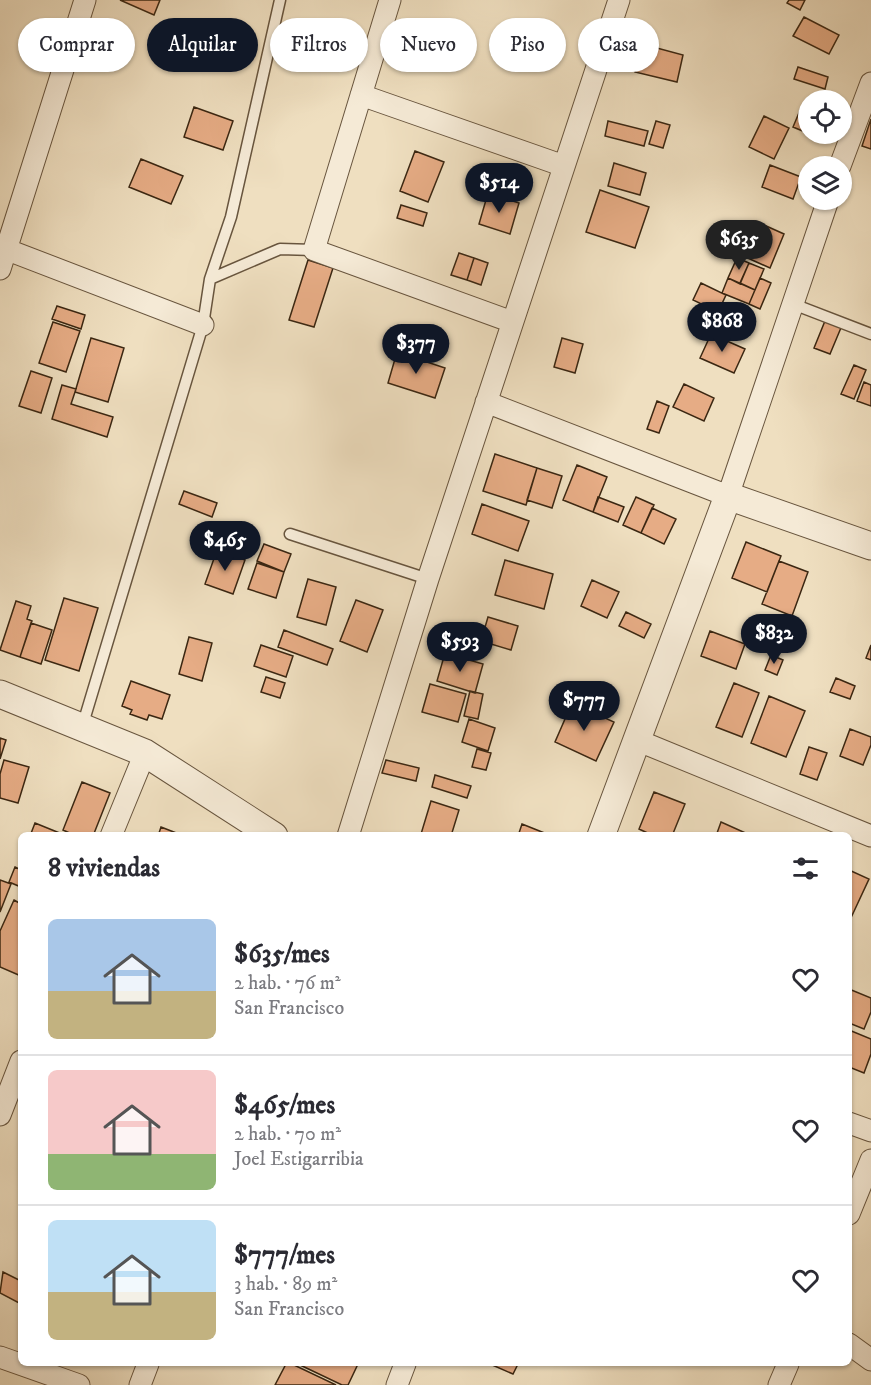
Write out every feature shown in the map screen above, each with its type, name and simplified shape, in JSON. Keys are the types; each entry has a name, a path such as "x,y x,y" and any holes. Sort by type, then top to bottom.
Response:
{"street":[{"path":"85,0 2,255 203,325"},
{"path":"390,0 315,250 512,322"},
{"path":"349,832 428,579 619,0"},
{"path":"844,156 871,83"},
{"path":"361,95 564,166"},
{"path":"603,832 639,741 728,496 825,210"},
{"path":"486,402 728,496 871,546"},
{"path":"0,694 144,753 268,832"},
{"path":"639,741 871,836"},
{"path":"113,832 144,753"},
{"path":"0,1115 5,1087 18,1066"},
{"path":"852,1124 871,1131"},
{"path":"852,1207 871,1160"},
{"path":"852,1346 871,1360"},
{"path":"0,1357 18,1363"},
{"path":"25,1366 79,1385"},
{"path":"142,1384 147,1366"},
{"path":"397,1385 404,1366"},
{"path":"779,1385 787,1366"}],"lane":[{"path":"82,727 203,325 210,279 231,217 280,0"},
{"path":"210,279 280,249 315,250"},
{"path":"793,304 871,334"},
{"path":"290,534 428,579"}],"building":[{"path":"120,0 160,0 154,15"},
{"path":"789,0 805,0 800,10 787,3"},
{"path":"804,17 839,35 829,54 793,36"},
{"path":"659,49 683,55 677,82 635,72 659,72"},
{"path":"798,67 828,77 825,89 794,79"},
{"path":"194,107 233,121 223,150 184,137"},
{"path":"798,115 798,129 793,127"},
{"path":"764,116 789,128 774,159 749,147"},
{"path":"871,119 871,149 862,146"},
{"path":"608,121 648,131 644,146 605,136"},
{"path":"656,121 670,125 663,148 649,144"},
{"path":"415,151 444,162 428,202 400,191"},
{"path":"141,159 183,176 171,204 129,187"},
{"path":"614,163 646,173 640,195 608,186"},
{"path":"770,165 798,176 798,185 793,199 762,187"},
{"path":"600,190 649,207 635,248 586,232"},
{"path":"488,193 519,203 510,234 479,224"},
{"path":"401,205 427,213 423,226 397,218"},
{"path":"755,221 784,234 770,268 741,255"},
{"path":"459,253 474,258 467,280 451,275"},
{"path":"474,258 488,263 481,285 467,280"},
{"path":"737,258 749,263 740,284 728,278"},
{"path":"308,260 333,268 314,327 289,320"},
{"path":"749,263 764,269 755,290 740,283"},
{"path":"728,278 755,290 749,304 722,293"},
{"path":"760,278 771,283 760,309 749,304"},
{"path":"701,283 726,295 718,312 693,300"},
{"path":"57,306 85,315 81,329 52,319"},
{"path":"827,316 843,323 830,354 814,348"},
{"path":"53,322 80,331 66,372 39,363"},
{"path":"711,334 745,349 734,373 700,358"},
{"path":"91,338 124,348 108,402 75,392"},
{"path":"562,338 583,344 575,373 554,367"},
{"path":"397,352 445,368 435,398 388,383"},
{"path":"854,365 866,370 854,399 841,394"},
{"path":"31,371 52,378 41,413 19,406"},
{"path":"864,382 871,385 871,406 857,401"},
{"path":"684,384 714,398 704,421 673,407"},
{"path":"62,385 76,389 71,404 113,417 107,437 52,419"},
{"path":"657,401 669,406 659,433 647,429"},
{"path":"495,454 537,468 526,505 483,491"},
{"path":"577,465 607,477 593,512 563,500"},
{"path":"537,468 562,476 552,508 527,500"},
{"path":"184,491 217,503 212,517 179,504"},
{"path":"598,497 624,507 618,522 593,512"},
{"path":"636,497 654,505 641,533 623,525"},
{"path":"482,504 529,521 518,551 472,534"},
{"path":"652,508 676,519 664,544 641,533"},
{"path":"746,542 781,556 767,592 732,578"},
{"path":"264,544 291,554 284,572 257,561"},
{"path":"217,550 245,560 233,594 205,584"},
{"path":"505,560 553,574 544,609 495,595"},
{"path":"779,561 808,572 792,616 762,604"},
{"path":"257,563 284,572 276,598 248,589"},
{"path":"308,579 336,587 326,625 297,617"},
{"path":"592,580 619,592 607,618 581,606"},
{"path":"64,598 98,608 79,671 45,660"},
{"path":"356,600 383,610 367,652 340,641"},
{"path":"16,601 31,606 27,619 32,621 20,657 0,650"},
{"path":"626,612 651,624 644,638 619,626"},
{"path":"488,617 518,626 511,650 481,641"},
{"path":"31,623 52,630 41,664 20,657"},
{"path":"284,630 333,649 327,665 278,647"},
{"path":"710,631 745,644 736,669 701,656"},
{"path":"189,637 212,643 202,681 179,674"},
{"path":"261,645 293,656 286,677 254,666"},
{"path":"871,645 871,660 866,658"},
{"path":"445,653 483,664 475,693 437,681"},
{"path":"771,655 783,660 777,675 765,670"},
{"path":"266,677 285,683 280,698 261,692"},
{"path":"836,678 855,686 850,699 830,692"},
{"path":"131,681 170,695 162,719 149,715 147,720 130,714 132,710 122,706"},
{"path":"734,683 759,693 742,737 716,727"},
{"path":"430,684 466,694 458,722 422,712"},
{"path":"470,691 483,694 478,719 464,716"},
{"path":"769,696 805,711 786,757 751,743"},
{"path":"572,703 614,722 596,761 555,742"},
{"path":"469,719 495,728 488,751 462,742"},
{"path":"850,729 871,737 871,745 863,765 840,756"},
{"path":"0,738 6,740 0,759"},
{"path":"809,747 827,753 817,780 800,774"},
{"path":"477,749 491,753 486,770 472,767"},
{"path":"4,760 29,767 18,803 0,798 0,774"},
{"path":"386,760 419,768 416,781 382,773"},
{"path":"435,775 471,786 467,798 432,787"},
{"path":"82,782 110,793 95,832 63,830"},
{"path":"654,792 685,804 674,832 645,832 639,829"},
{"path":"431,801 459,810 452,832 422,832"},
{"path":"721,822 743,832 717,832"},
{"path":"35,823 57,832 32,832"},
{"path":"522,824 542,832 519,832"},
{"path":"161,827 174,832 159,832"},
{"path":"15,867 18,868 18,886 9,882"},
{"path":"852,871 869,879 852,916"},
{"path":"0,880 11,884 0,912"},
{"path":"14,900 18,902 18,975 0,967 0,931"},
{"path":"852,990 871,998 871,1012 864,1029 852,1024"},
{"path":"852,1031 871,1039 871,1054 864,1073 852,1068"},
{"path":"3,1272 18,1280 18,1302 0,1293"},
{"path":"285,1366 296,1366 336,1385 275,1385"},
{"path":"302,1366 357,1366 348,1385 342,1385"},
{"path":"495,1366 517,1366 513,1374"}]}
